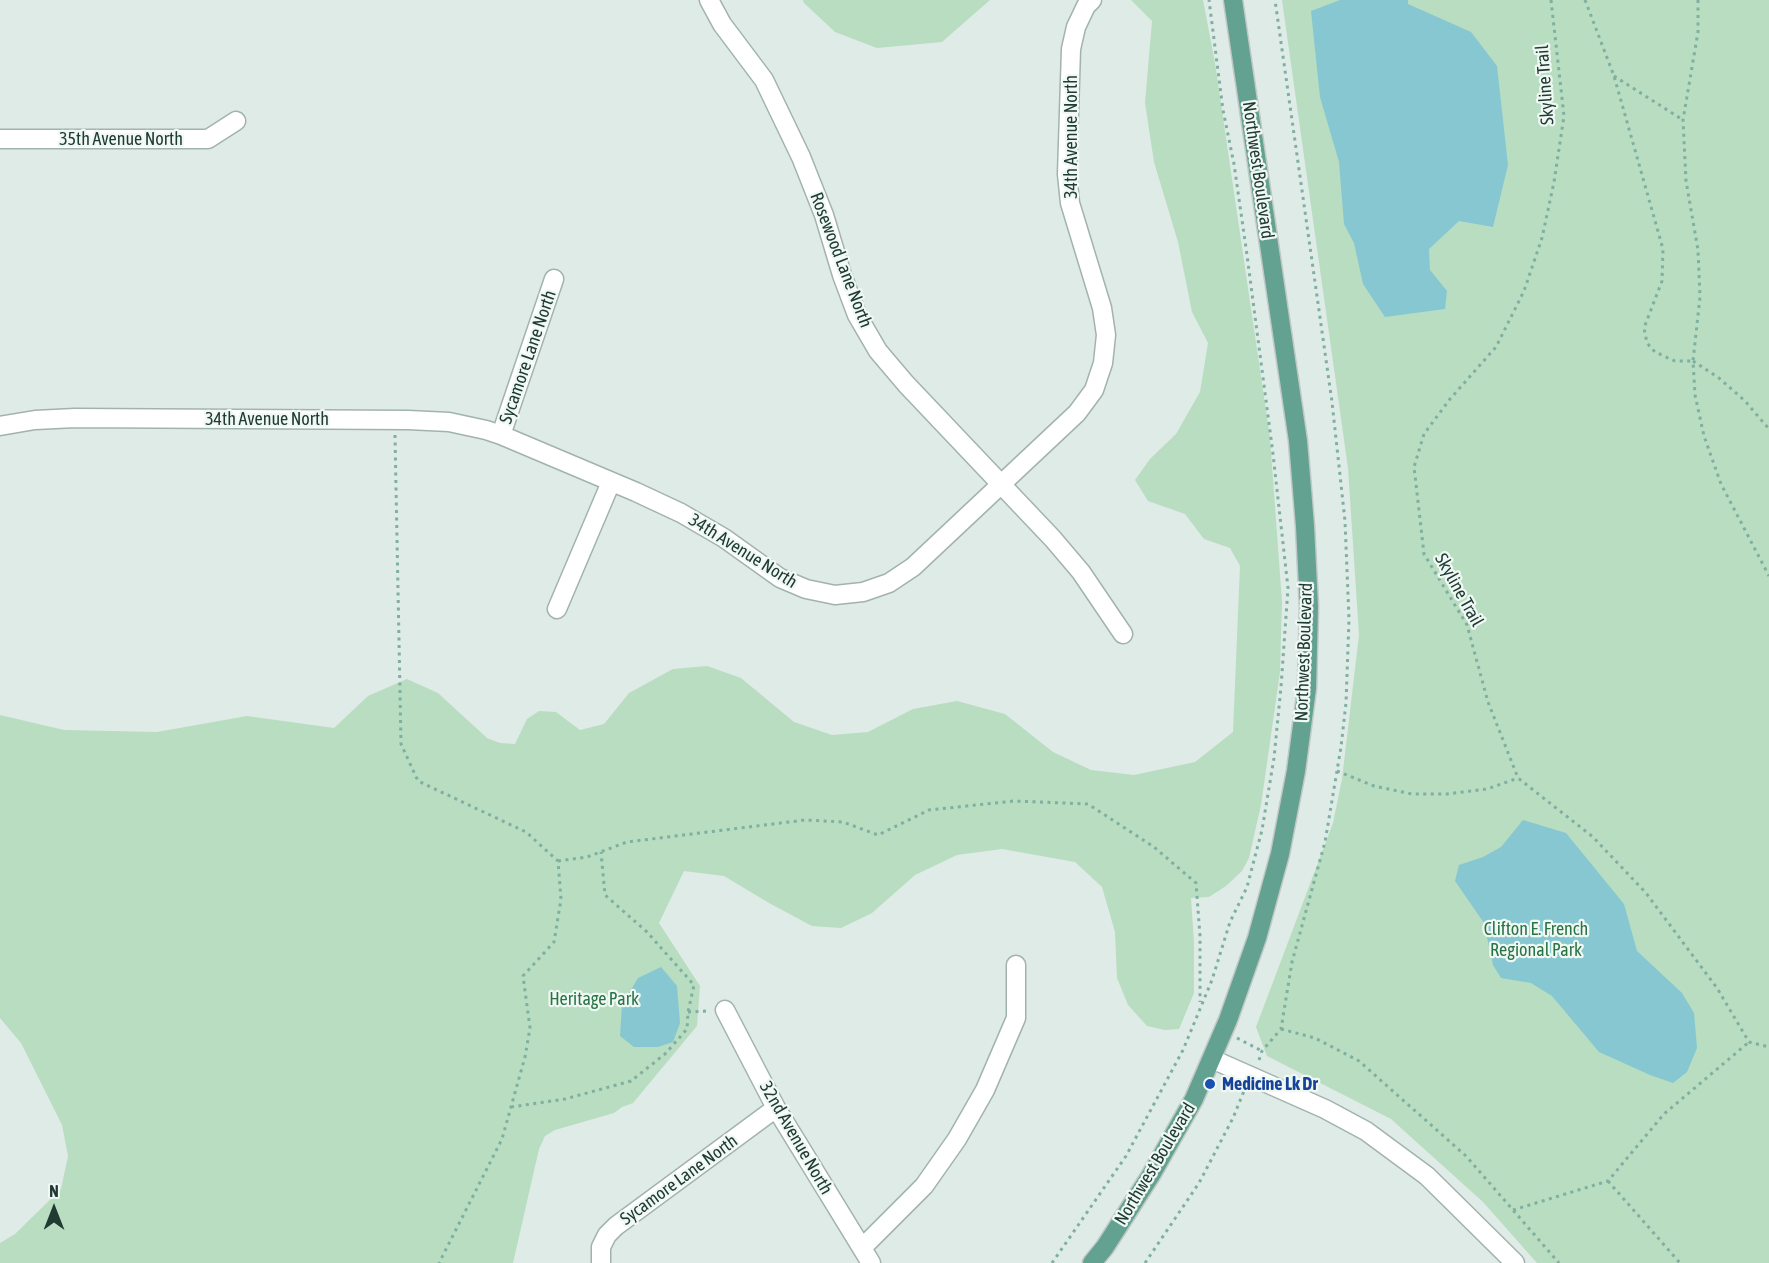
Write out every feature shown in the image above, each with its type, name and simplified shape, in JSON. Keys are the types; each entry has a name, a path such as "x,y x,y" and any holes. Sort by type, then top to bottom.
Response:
{"main road":[{"name":"Northwest Boulevard","path":"1092,1263 1105,1247 1151,1175 1194,1098 1228,1020 1253,948 1280,854 1296,771 1307,676 1309,607 1298,441 1233,0"}],"street":[{"name":"Rosewood Lane North","path":"710,0 722,24 764,80 801,157 824,215 857,315 878,351 906,384 1053,539 1081,572 1123,634"},
{"name":"34th Avenue North","path":"0,426 35,420 75,418 448,422 501,435 681,513 724,538 780,578 806,589 835,595 863,592 889,583 913,567 1077,413 1094,390 1103,363 1106,335 1102,308 1070,203 1067,174 1071,49 1076,27 1086,6 1092,0"},
{"name":"35th Avenue North","path":"0,139 208,139 236,121"},
{"name":"Sycamore Lane North","path":"501,435 554,279"},
{"path":"557,609 611,482"},
{"path":"866,1256 924,1186 957,1139 985,1090 1016,1018 1016,965"},
{"name":"32nd Avenue North","path":"725,1010 776,1108 866,1256"},
{"path":"1212,1059 1325,1109 1366,1131 1427,1176 1515,1263"},
{"name":"Sycamore Lane North","path":"601,1263 601,1247 607,1234 616,1226 776,1108"}],"path":[{"path":"1200,1005 1212,980 1230,922 1247,887 1262,830 1274,758 1288,588 1247,255 1234,164 1223,110 1209,0"},
{"name":"Skyline Trail","path":"1518,778 1488,702 1467,625 1424,554 1414,467 1424,434 1450,399 1496,347 1524,291 1542,238 1554,183 1564,116 1551,0"},
{"path":"1585,0 1614,76 1663,249 1662,281 1644,328 1647,343 1655,352 1675,361 1693,361 1719,378 1745,401 1769,429"},
{"path":"1698,0 1698,32 1683,120 1686,181 1698,250 1700,297 1693,361 1695,394 1704,436 1721,484 1769,576"},
{"path":"1614,76 1683,120"},
{"path":"395,420 401,744 418,781 526,832 558,861 561,899 554,942 523,976 530,1028 525,1057 502,1139 439,1263"},
{"path":"1337,771 1374,786 1412,794 1447,794 1487,789 1518,778 1593,837 1646,893 1717,988 1749,1042 1769,1047"},
{"path":"558,861 587,857 627,842 805,820 843,822 878,835 929,810 1014,801 1088,804 1154,847 1196,883 1200,936 1198,1016 1183,1050 1125,1156 1052,1263"},
{"path":"511,1107 565,1099 631,1081 665,1054 687,1029 694,985 647,932 605,895 601,852"},
{"path":"1262,1051 1281,1029 1315,1038 1359,1061 1466,1156 1559,1263"},
{"path":"1513,1210 1608,1181 1664,1114 1749,1042"},
{"path":"1145,1263 1199,1183 1233,1118 1242,1095"},
{"path":"1608,1181 1680,1263"}],"green space":[{"path":"803,0 990,0 942,42 877,48 835,32"},
{"name":"Heritage Park","path":"1131,0 1203,0 1215,63 1270,438 1282,602 1280,672 1261,805 1249,858 1242,871 1226,886 1209,897 1191,898 1194,993 1179,1029 1165,1030 1147,1026 1128,1005 1117,978 1115,932 1102,887 1075,862 1002,849 957,855 915,875 872,913 841,928 812,926 724,876 684,871 659,923 700,986 697,1026 633,1103 614,1113 555,1130 545,1136 539,1149 513,1263 0,1263 0,1243 15,1234 61,1189 68,1156 62,1125 21,1043 0,1018 0,715 64,730 157,732 247,716 334,728 368,696 407,679 438,693 487,738 500,743 515,744 527,719 539,711 556,712 580,730 604,724 629,693 673,669 707,666 741,678 794,722 832,735 868,732 913,709 957,701 1005,714 1053,752 1091,770 1134,775 1195,762 1233,732 1240,566 1230,548 1204,539 1185,514 1148,501 1135,480 1150,459 1176,434 1200,392 1208,343 1192,312 1178,242 1154,162 1145,103 1152,21"},
{"name":"Clifton E. French Regional Park","path":"1282,0 1769,0 1769,1263 1537,1263 1483,1202 1391,1119 1267,1056 1256,1027 1333,823 1342,779 1359,635 1348,468"}],"water":[{"path":"1340,0 1408,0 1408,4 1471,32 1497,66 1508,165 1493,227 1459,221 1429,249 1430,270 1447,291 1445,309 1385,317 1363,284 1354,243 1344,224 1339,162 1320,97 1311,11"},
{"path":"1523,820 1566,833 1624,904 1637,951 1682,993 1694,1013 1697,1048 1687,1072 1673,1083 1599,1052 1552,996 1531,983 1501,978 1493,965 1484,923 1455,881 1459,865 1483,857 1501,847"},
{"path":"661,967 677,986 680,1023 673,1042 658,1047 634,1047 620,1036 622,1005 638,978"}],"place":[{"name":"Medicine Lk Dr","path":"1210,1084"}]}
